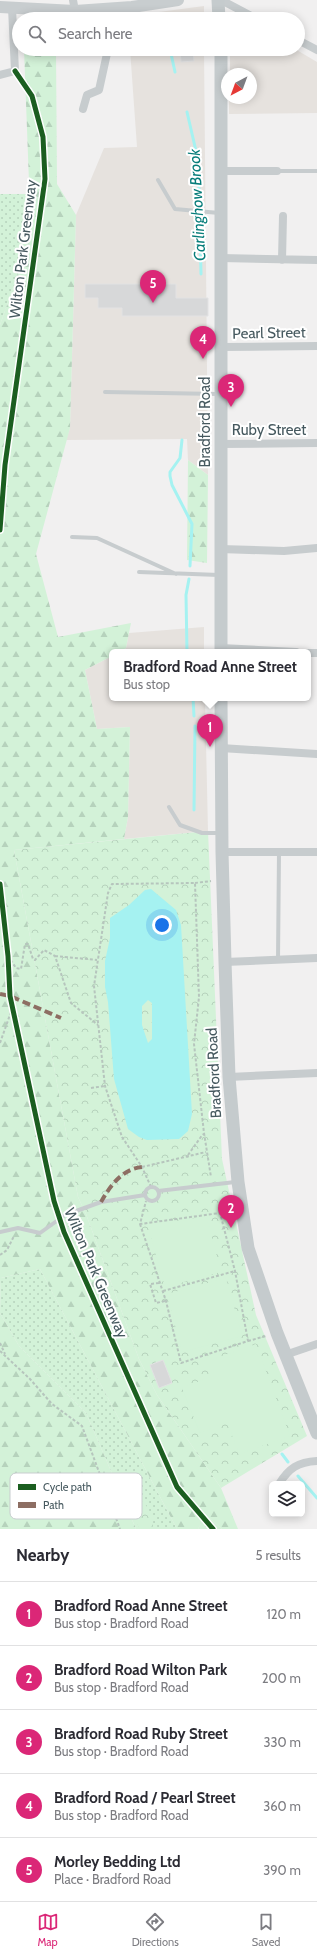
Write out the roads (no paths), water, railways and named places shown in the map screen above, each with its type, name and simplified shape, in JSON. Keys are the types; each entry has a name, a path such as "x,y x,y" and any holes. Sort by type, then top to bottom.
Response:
{"main road":[{"path":"218,0 219,12"},
{"name":"Bradford Road","path":"221,56 221,649"},
{"name":"Bradford Road","path":"221,701 222,852 224,879 225,962 230,1076 238,1182 248,1248 285,1355 317,1433"}],"street":[{"path":"0,7 132,7 178,0"},
{"path":"221,0 244,12"},
{"path":"129,12 132,7"},
{"path":"12,8 12,12"},
{"path":"305,44 317,50"},
{"path":"0,75 15,71 14,56"},
{"path":"83,109 87,95 99,90 106,56"},
{"path":"222,171 277,171"},
{"path":"282,260 283,216"},
{"path":"221,258 317,260"},
{"name":"Pearl Street","path":"221,347 317,346"},
{"name":"Ruby Street","path":"221,444 317,443"},
{"path":"220,549 284,551 317,548"},
{"path":"222,748 317,754"},
{"path":"222,852 317,852"},
{"path":"225,962 317,958"},
{"path":"230,1076 317,1073"},
{"path":"285,1355 317,1344"},
{"path":"281,1481 286,1472 304,1462 317,1461"}],"lane":[{"path":"277,171 317,171"},
{"path":"158,180 174,209 222,213"},
{"path":"105,392 221,394"},
{"path":"72,536 97,538 176,574"},
{"path":"139,572 220,575"},
{"path":"170,807 180,825 202,833 222,834"},
{"path":"278,960 279,852"},
{"path":"146,1197 146,1190 152,1187 158,1191 238,1182"},
{"path":"0,1232 18,1228 40,1233 64,1215 102,1202 146,1197 154,1200 158,1195 158,1191"}],"water":[{"path":"151,889 176,910 181,925 192,1114 188,1131 179,1139 147,1140 139,1137 128,1129 114,1079 108,1002 105,987 105,961 110,938 110,918 129,905 145,890","holes":["148,1000 152,1003 152,1039 148,1043 142,1025 142,1006"]}],"waterway":[{"name":"Carlinghow Brook","path":"172,56 175,72"},
{"name":"Carlinghow Brook","path":"187,112 196,151 199,189 201,274"},
{"name":"Carlinghow Brook","path":"182,440 180,458 170,472 170,476 172,485 192,524 190,566"},
{"path":"187,649 186,595 189,579"},
{"path":"193,701 194,716"},
{"path":"194,810 195,726"},
{"path":"282,1454 288,1462"},
{"path":"298,1476 317,1498"}],"place":[{"name":"Morley Bedding Ltd","path":"153,303"},
{"name":"Bradford Road / Pearl Street","path":"203,359"},
{"name":"Bradford Road Ruby Street","path":"231,407"},
{"name":"Bradford Road Anne Street","path":"210,747"},
{"name":"Bradford Road Wilton Park","path":"231,1228"}]}
